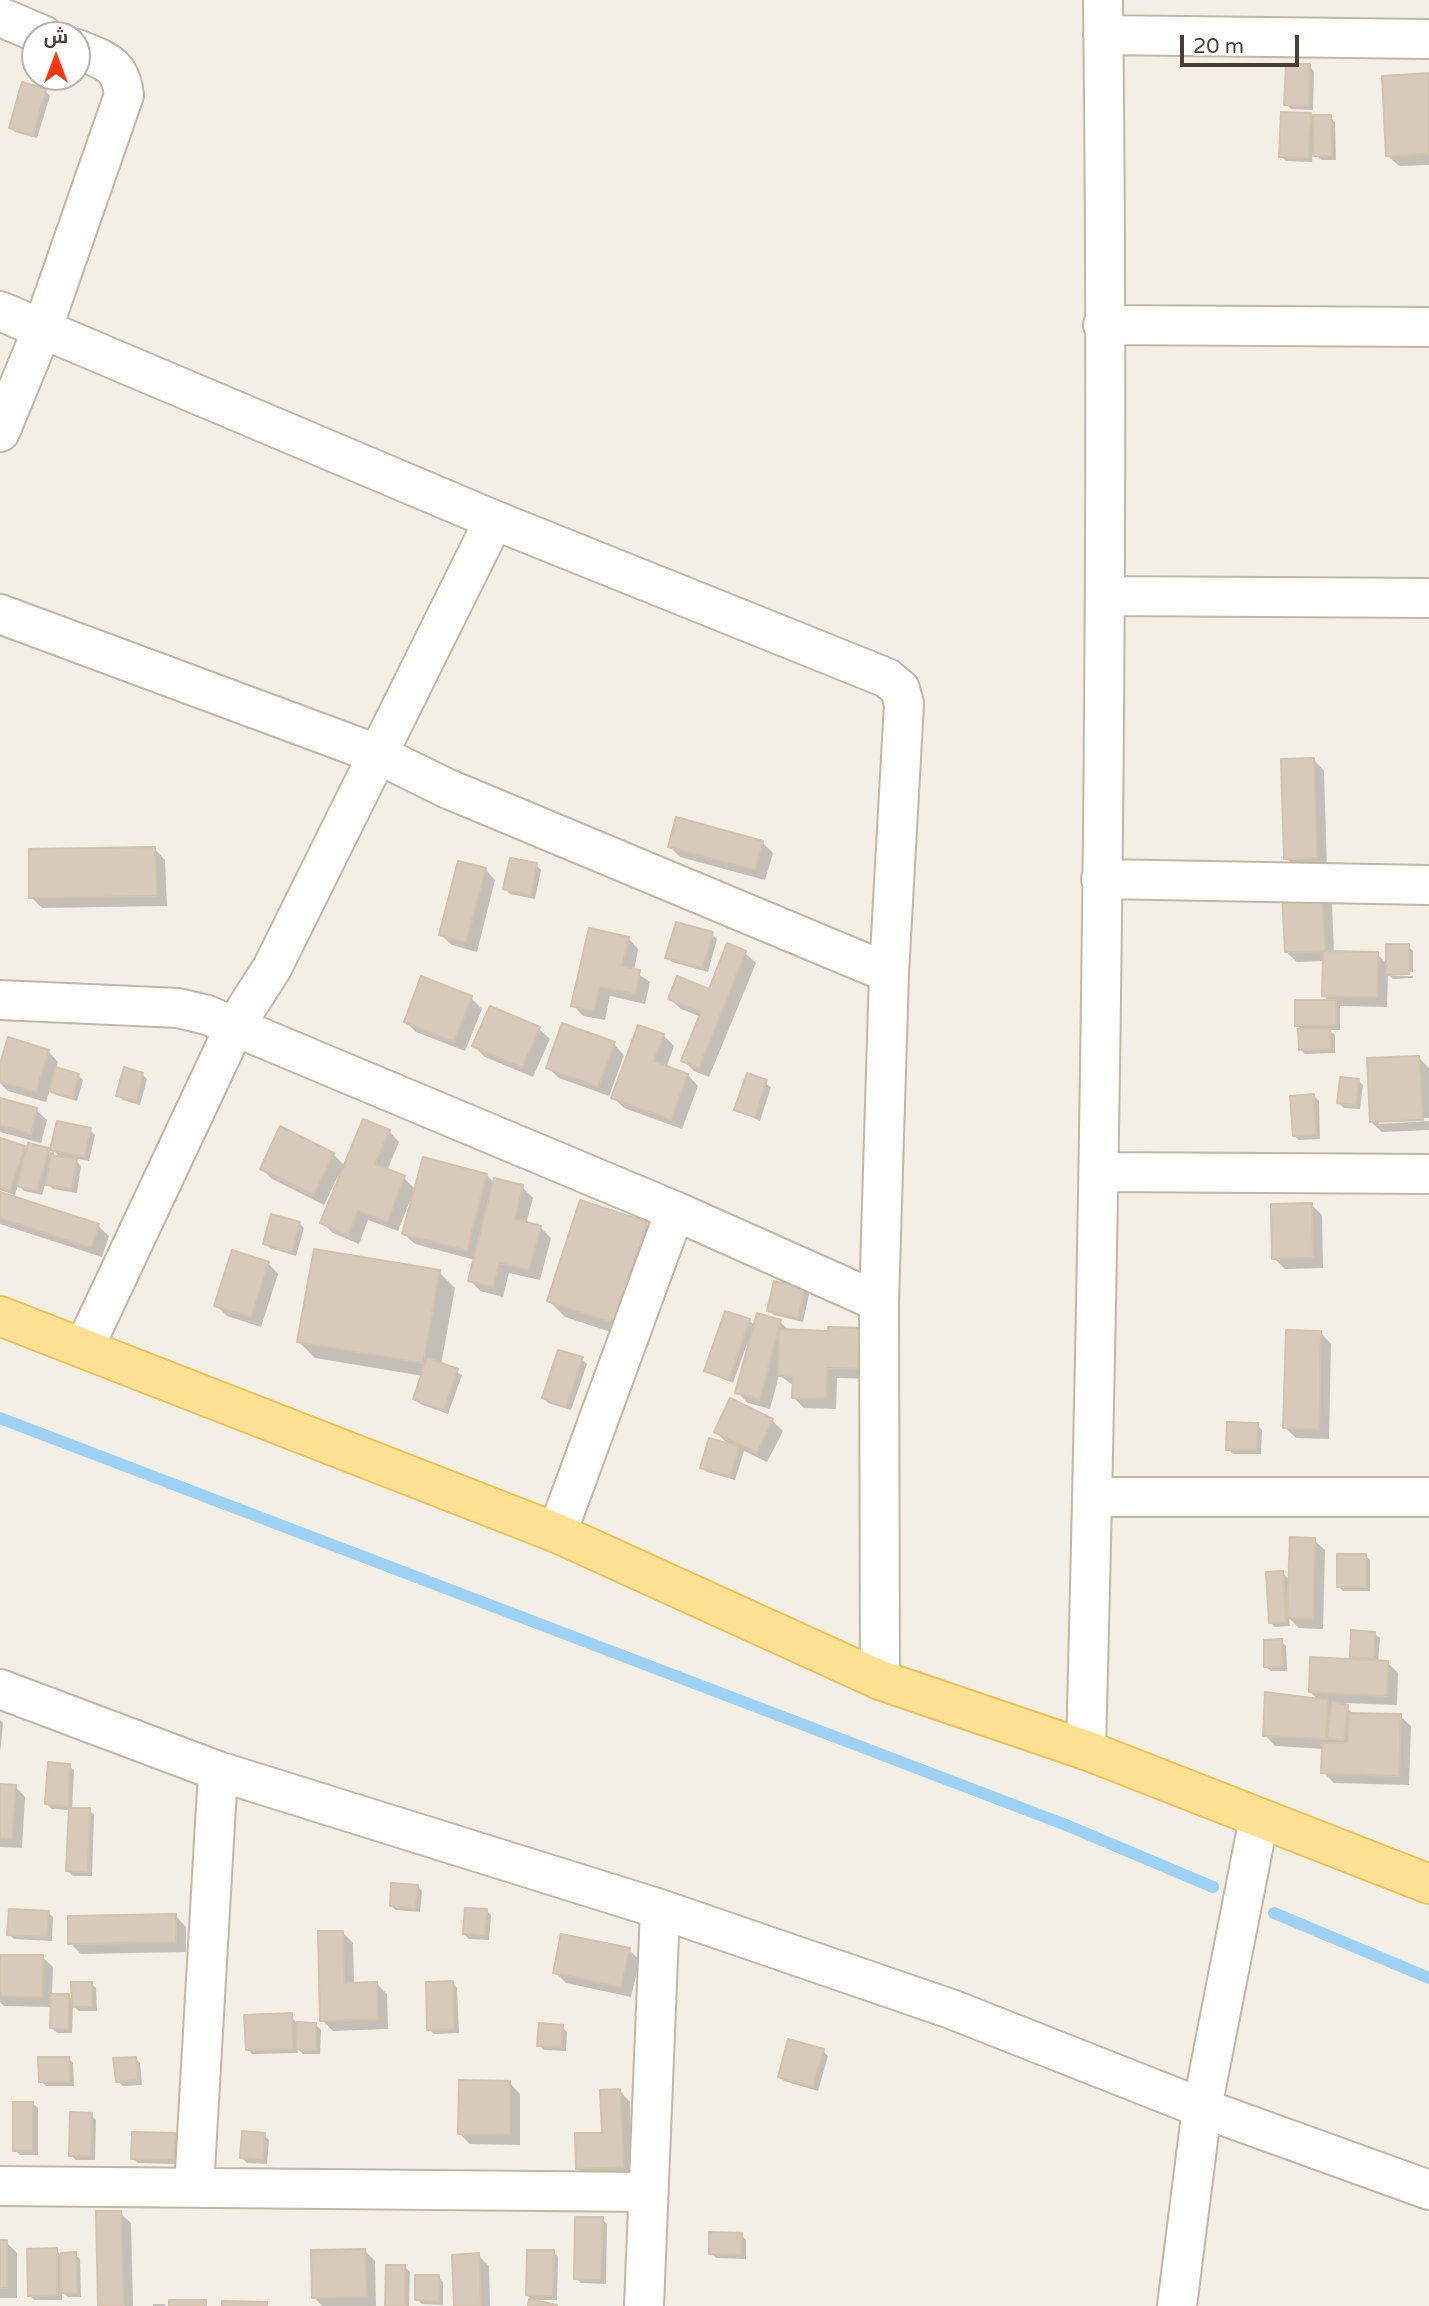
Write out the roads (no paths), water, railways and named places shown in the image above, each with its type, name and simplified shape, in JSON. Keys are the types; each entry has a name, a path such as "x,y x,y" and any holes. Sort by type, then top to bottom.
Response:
{"main road":[{"path":"0,1316 557,1533 880,1680 1086,1750 1429,1884"}],"street":[{"path":"0,17 21,26"},
{"path":"1086,1750 1099,1172 1104,596 1103,17 1429,39"},
{"path":"0,432 42,330 124,95 122,78 110,63 91,55"},
{"path":"0,312 495,520 887,678 900,689 904,704 889,974 879,1302 880,1680"},
{"path":"1103,325 1429,327"},
{"path":"84,1348 235,1026 272,968 495,520"},
{"path":"1104,596 1429,598"},
{"path":"0,614 377,754 458,793 889,974"},
{"path":"1101,879 1429,885"},
{"path":"0,1000 178,1008 207,1015 675,1211 879,1302"},
{"path":"1099,1172 1429,1174"},
{"path":"557,1533 675,1211"},
{"path":"1093,1497 1429,1497"},
{"path":"0,1689 218,1771 660,1909 951,2009 1202,2108 1429,2190"},
{"path":"194,2188 218,1771"},
{"path":"1177,2306 1202,2108 1259,1818"},
{"path":"644,2306 660,1909"},
{"path":"0,2186 648,2192"}],"waterway":[{"path":"0,1418 1066,1825 1213,1887"},
{"path":"1274,1913 1429,1978"}]}
